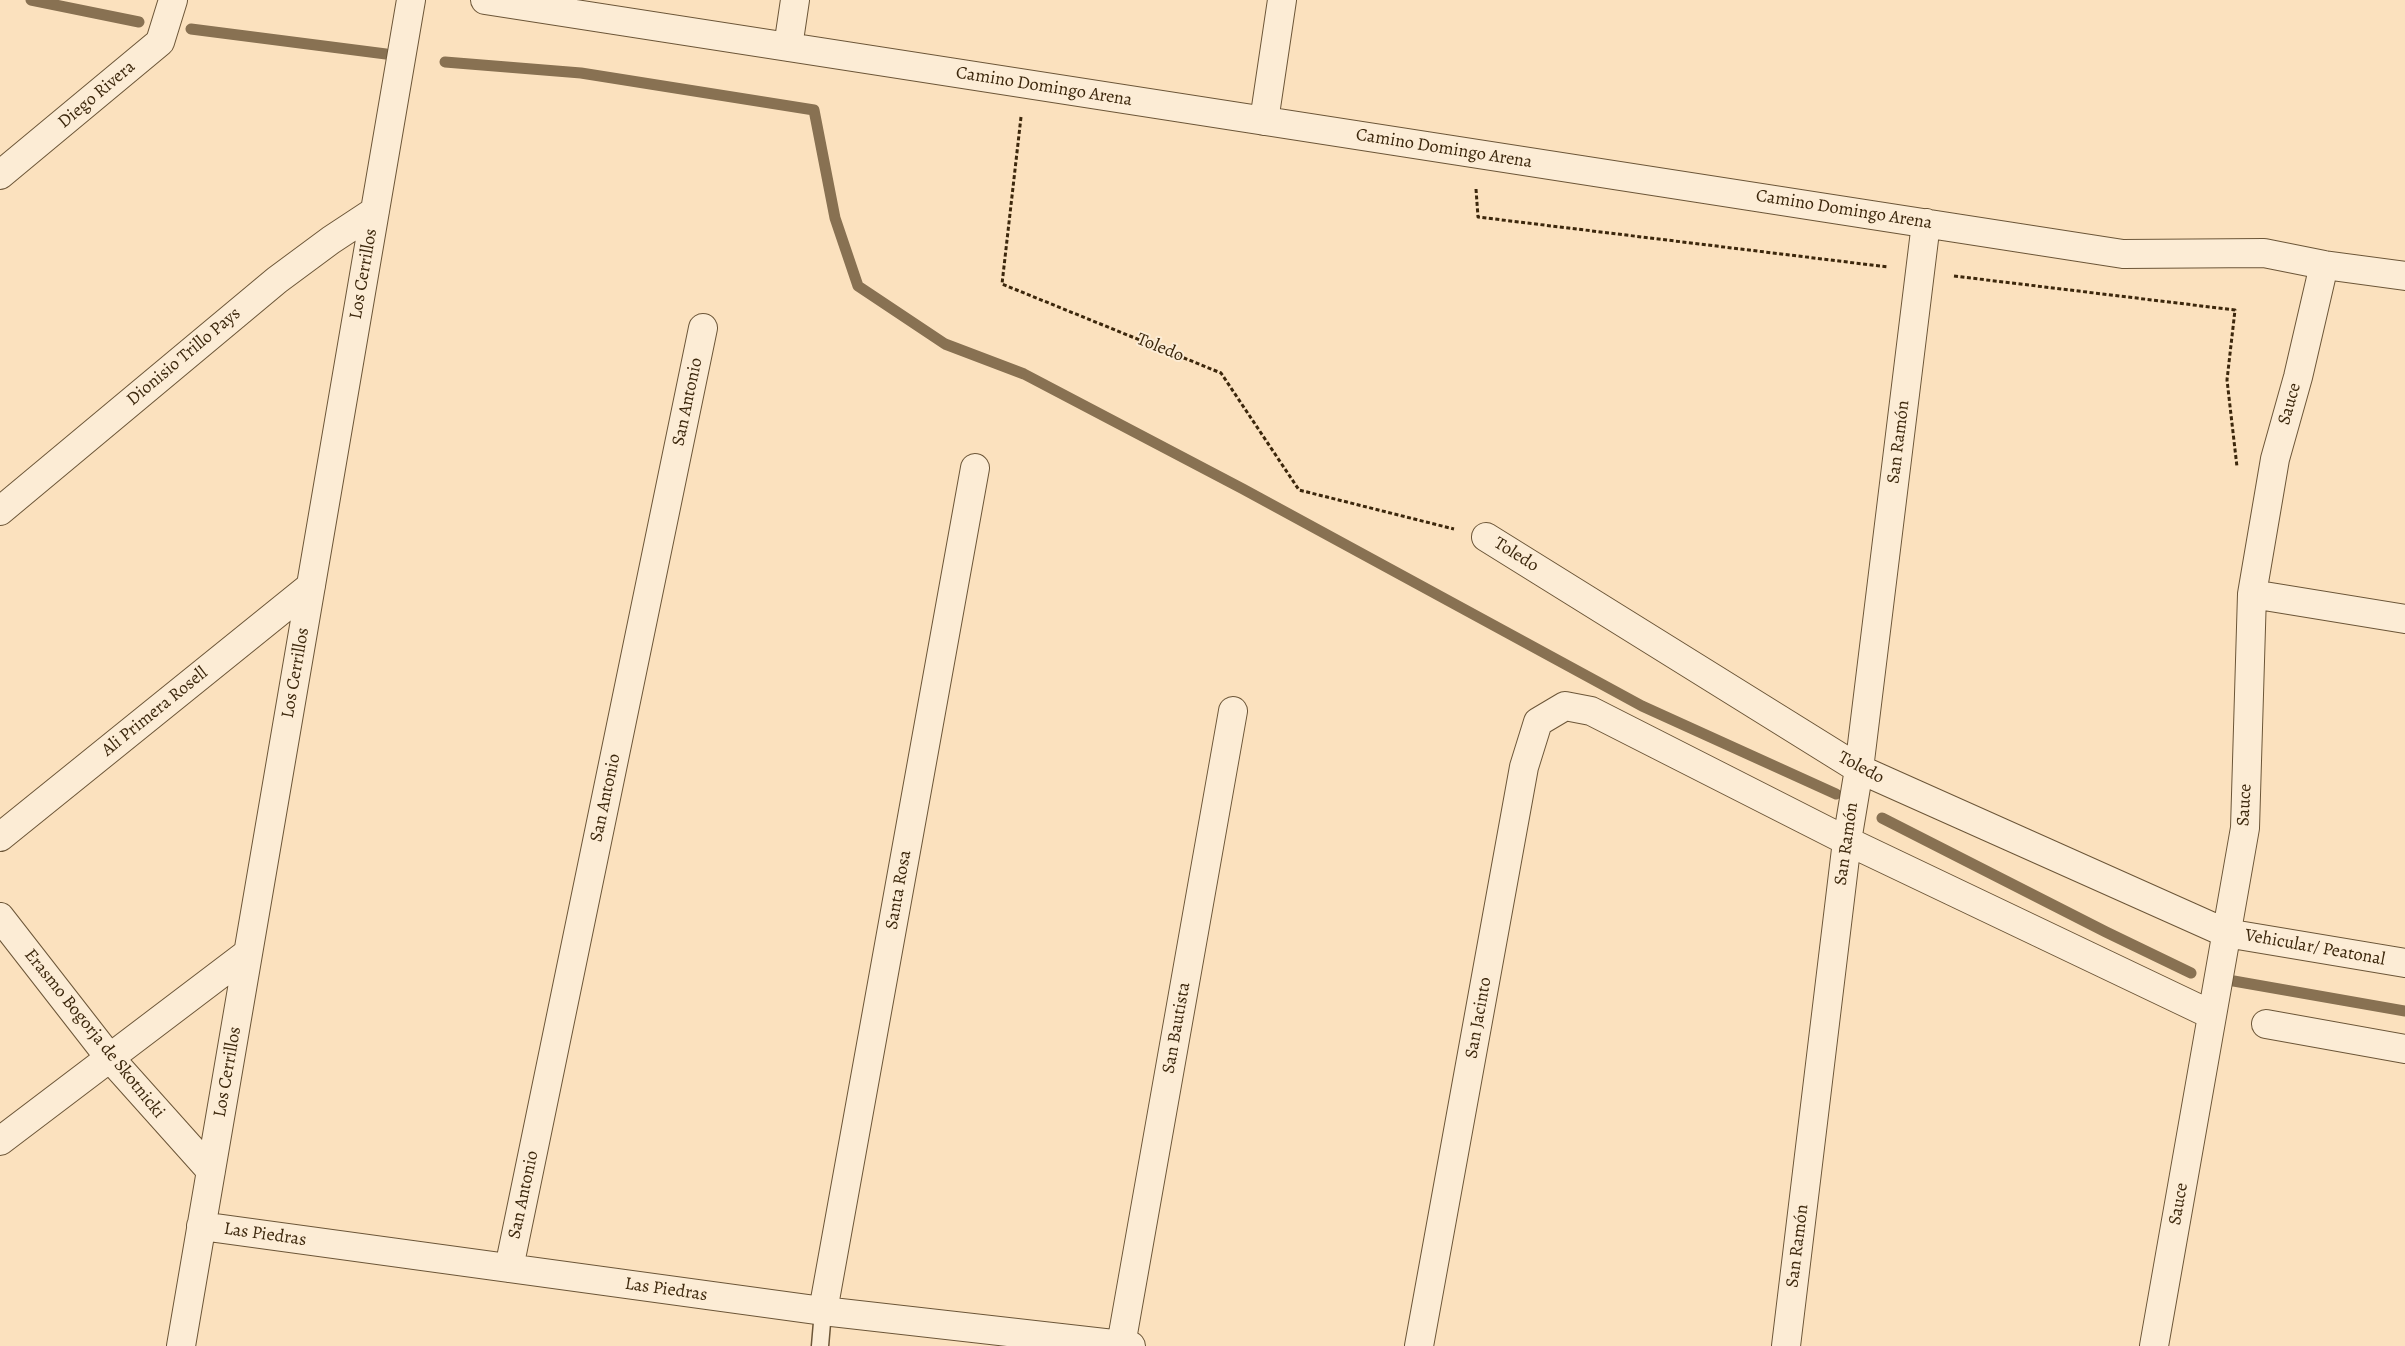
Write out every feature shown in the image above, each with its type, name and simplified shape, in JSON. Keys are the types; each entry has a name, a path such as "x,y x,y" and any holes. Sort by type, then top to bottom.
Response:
{"street":[{"name":"Diego Rivera","path":"0,175 160,42 173,0"},
{"name":"Los Cerrillos","path":"176,1341 211,1171 411,0"},
{"name":"Camino Domingo Arena","path":"485,0 2123,254 2264,253 2405,276"},
{"path":"788,47 795,0"},
{"path":"1264,121 1282,0"},
{"name":"Dionisio Trillo Pays","path":"0,511 277,280 331,240 375,212"},
{"name":"San Ramón","path":"1786,1346 1847,841 1858,769 1926,223"},
{"name":"Sauce","path":"2154,1346 2245,828 2252,594 2275,459 2298,377 2324,264"},
{"name":"San Antonio","path":"509,1268 704,328"},
{"name":"Santa Rosa","path":"823,1311 976,468"},
{"name":"Toledo","path":"1486,537 1858,769 2226,933"},
{"name":"Ali Primera Rosell","path":"0,837 311,586"},
{"path":"2252,594 2405,619"},
{"name":"San Jacinto","path":"1419,1346 1524,767 1538,722 1565,706 1591,711 1847,841"},
{"name":"San Bautista","path":"1126,1345 1233,711"},
{"path":"1847,841 2212,1015"},
{"name":"Erasmo Bogorja de Skotnicki","path":"0,918 108,1058 211,1171"},
{"name":"Vehicular/ Peatonal","path":"2226,933 2405,963"},
{"path":"0,1141 248,953"},
{"path":"2266,1024 2405,1049"},
{"name":"Las Piedras","path":"201,1226 823,1311 1126,1345"}],"lane":[{"path":"820,1346 823,1311"}],"path":[{"name":"Toledo","path":"1024,84 1002,284 1221,373 1299,490 1486,537"}],"waterway":[{"path":"31,0 139,22"},
{"path":"191,29 386,54"},
{"path":"445,62 581,73 814,110 835,218 858,286 945,344 1024,374 1243,489 1642,706 1836,794"},
{"path":"1882,818 2191,973"},
{"path":"2228,980 2405,1011"}]}
